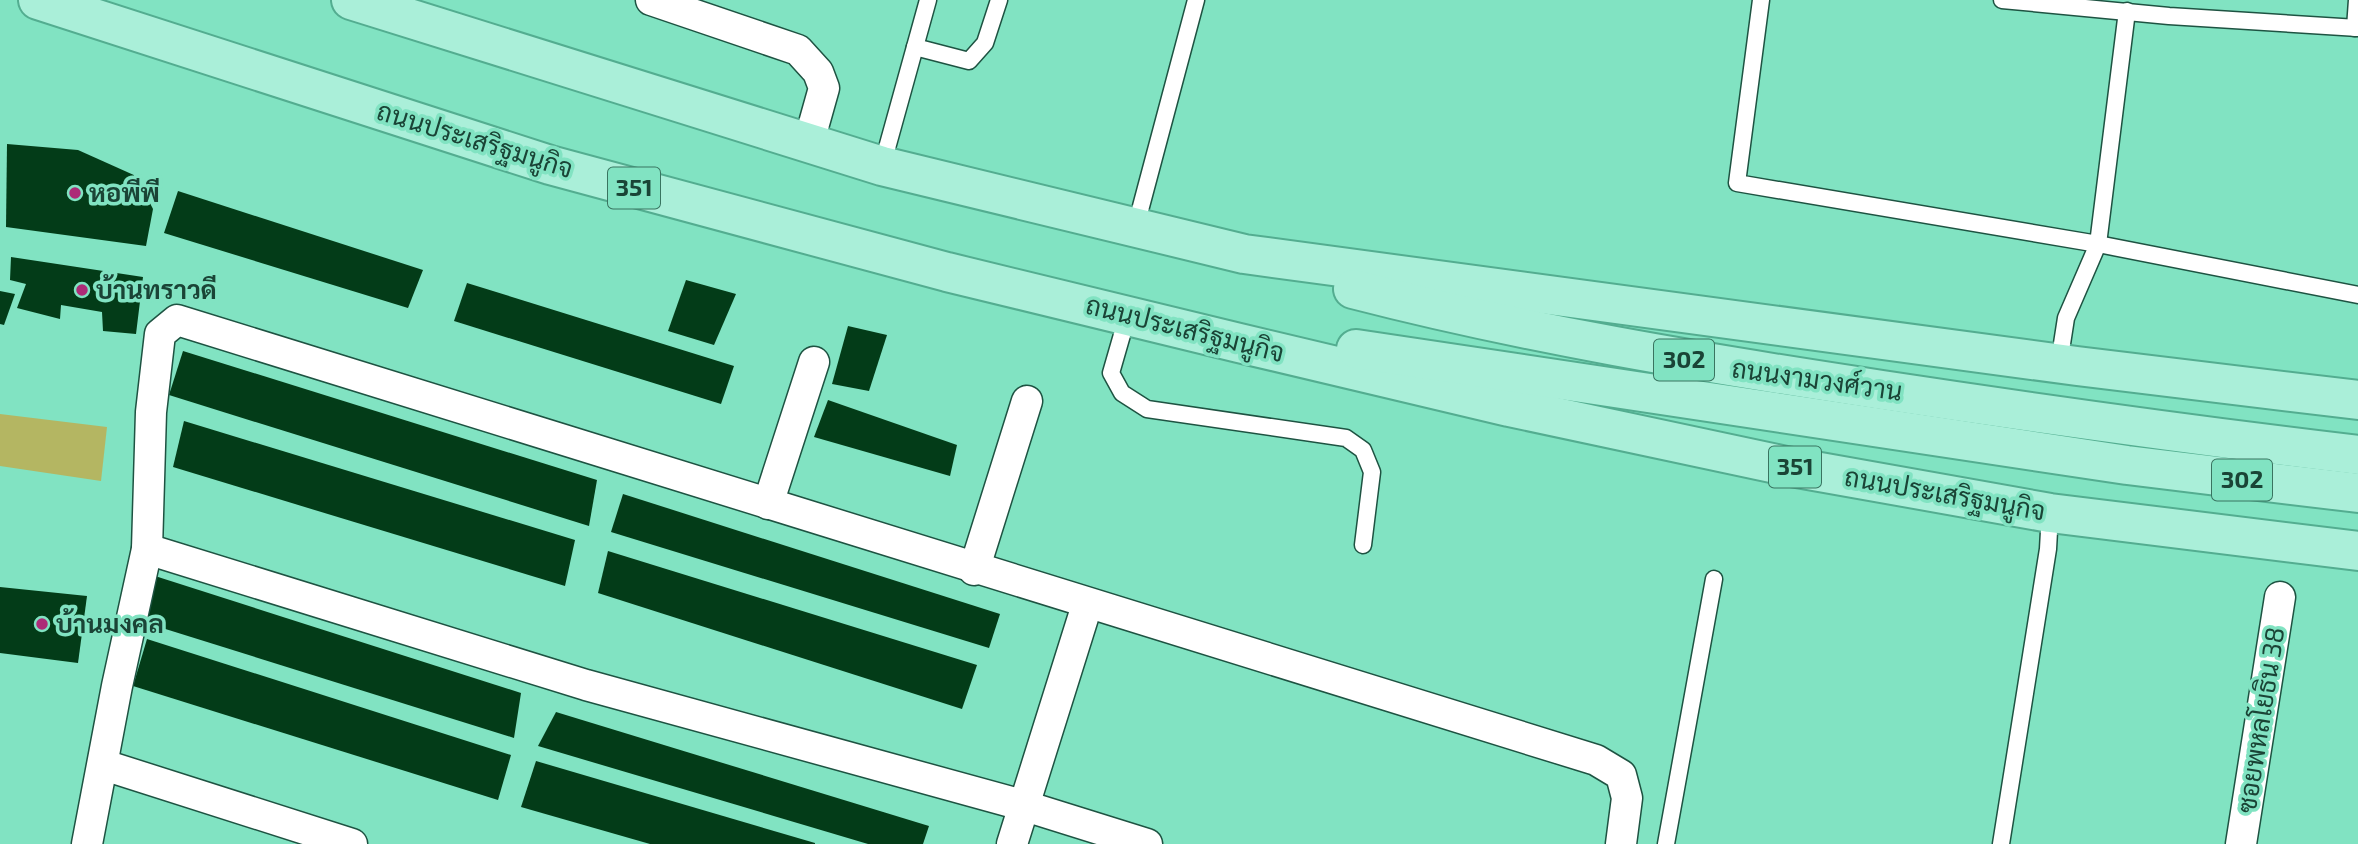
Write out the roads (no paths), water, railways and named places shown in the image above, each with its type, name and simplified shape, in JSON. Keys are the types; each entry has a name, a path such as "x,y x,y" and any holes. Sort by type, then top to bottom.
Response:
{"main road":[{"name":"ถนนประเสริฐมนูกิจ","path":"38,0 550,164 947,272 1239,343 1509,407 1786,466 2050,513 2358,551"},
{"path":"361,1 808,145 882,166 1244,254 2059,363 2358,400"},
{"name":"ถนนงามวงศ์วาน","path":"1244,254 1416,305 1680,360 2158,430 2358,455"},
{"name":"ถนนงามวงศ์วาน","path":"1239,343 1350,348 1410,355 1664,398 2183,473 2358,493"}],"street":[{"path":"651,0 799,50 818,72 824,88 808,145"},
{"path":"87,844 147,549 151,412 160,334 177,320 1087,605 1596,760 1621,775 1626,798 1621,844"},
{"path":"768,504 814,362"},
{"path":"974,569 1027,401"},
{"path":"147,549 586,685 1022,805 1147,844"},
{"name":"ซอยพหลโยธิน 38","path":"2241,844 2280,597"},
{"path":"1012,844 1022,805 1087,605"},
{"path":"104,765 352,844"}],"lane":[{"path":"882,166 928,0"},
{"path":"915,47 969,61 985,43 999,0"},
{"path":"1135,229 1196,0"},
{"path":"1761,0 1737,183 2098,244 2358,295"},
{"path":"2001,0 2127,11 2169,8 2356,28 2357,0"},
{"path":"2059,363 2066,318 2098,244 2127,11"},
{"path":"1128,314 1111,373 1122,393 1147,409 1322,433 1346,438 1363,450 1372,472 1363,545"},
{"path":"2001,844 2048,549 2050,513"},
{"path":"1666,844 1714,579"}],"place":[{"name":"หอพีพี","path":"75,193"},
{"name":"บ้านทราวดี","path":"82,290"},
{"name":"บ้านมงคล","path":"42,624"}]}
